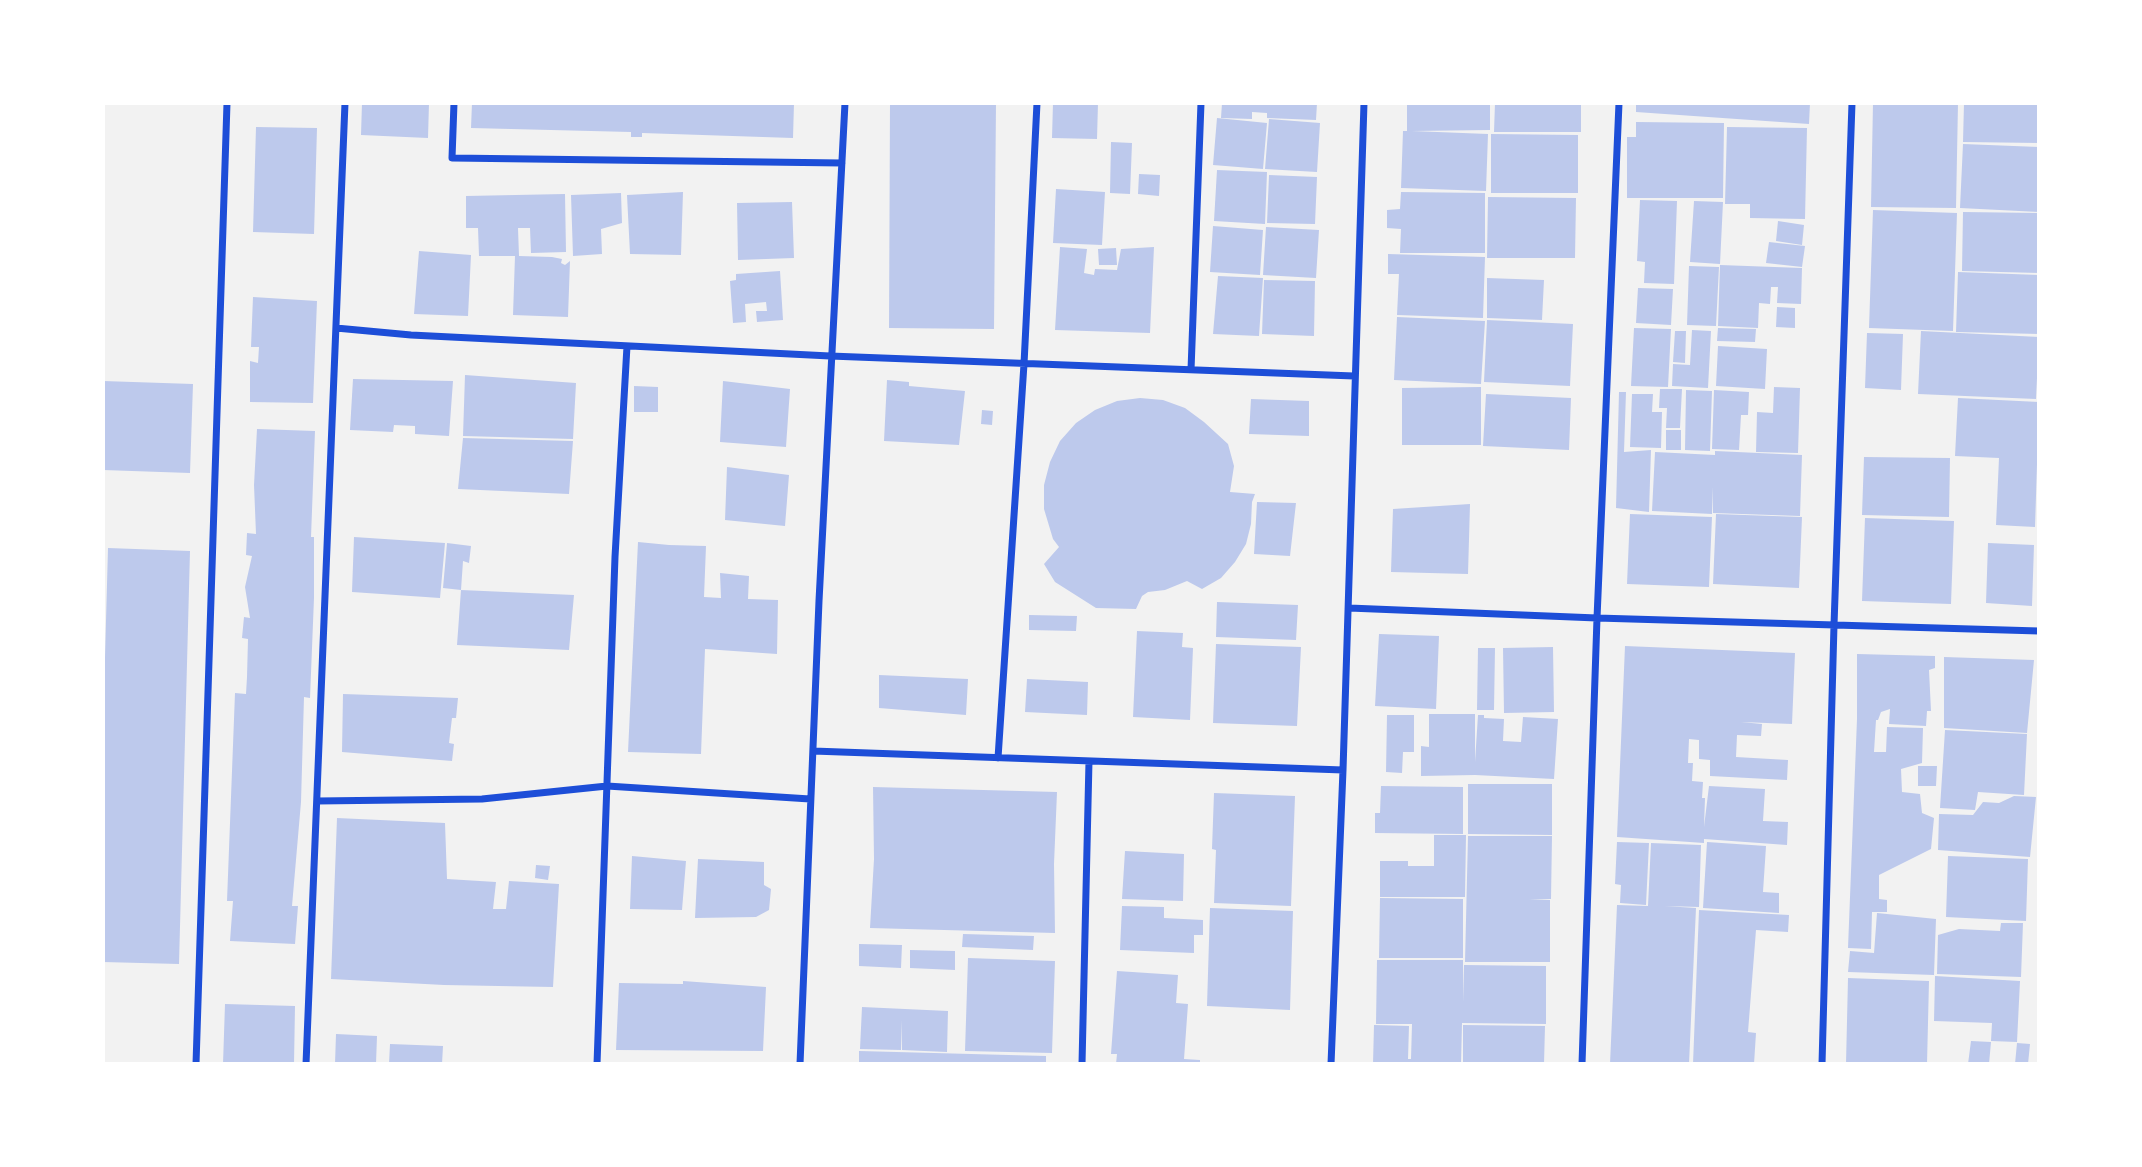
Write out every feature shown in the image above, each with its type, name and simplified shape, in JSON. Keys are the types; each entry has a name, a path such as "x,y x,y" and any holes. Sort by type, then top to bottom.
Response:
{"street":[{"path":"196,1064 228,103"},
{"path":"306,1064 345,103"},
{"path":"454,103 452,158 842,163"},
{"path":"800,1064 830,356 845,103"},
{"path":"998,758 1024,364 1037,103"},
{"path":"1191,370 1201,103"},
{"path":"1331,1064 1349,608 1364,103"},
{"path":"1582,1064 1597,618 1619,103"},
{"path":"1822,1064 1852,103"},
{"path":"336,328 411,335 830,356 1354,376"},
{"path":"597,1064 615,556 627,346"},
{"path":"1349,608 2039,631"},
{"path":"813,751 1343,770"},
{"path":"1082,1064 1089,761"},
{"path":"317,801 482,799 607,786 810,799"}],"building":[{"path":"362,103 429,103 428,138 361,135"},
{"path":"472,103 794,103 793,138 642,133 642,137 631,137 631,132 471,128"},
{"path":"890,103 996,103 994,329 889,328"},
{"path":"1053,103 1098,103 1097,139 1052,138"},
{"path":"1222,103 1317,103 1316,120 1267,118 1267,113 1252,112 1252,119 1221,118"},
{"path":"1407,103 1490,103 1490,130 1412,131 1488,134 1486,191 1401,188"},
{"path":"1495,103 1581,103 1581,132 1494,132"},
{"path":"1636,103 1810,103 1809,124 1636,112"},
{"path":"1873,103 1958,103 1956,208 1871,207"},
{"path":"1964,103 2039,103 2039,143 1963,142"},
{"path":"1217,118 1267,123 1263,169 1213,165"},
{"path":"1269,119 1320,123 1317,172 1265,169"},
{"path":"1636,122 1724,123 1723,198 1627,198 1627,137 1636,137"},
{"path":"256,127 317,128 314,234 253,232"},
{"path":"1727,127 1807,128 1805,219 1750,218 1750,204 1725,204"},
{"path":"1491,134 1578,135 1578,193 1491,193"},
{"path":"1111,142 1132,143 1130,194 1110,193"},
{"path":"1963,144 2039,147 2039,212 1960,208"},
{"path":"1217,170 1267,172 1265,224 1214,221"},
{"path":"1139,174 1160,175 1159,196 1138,194"},
{"path":"1269,175 1317,177 1315,224 1267,223"},
{"path":"1056,189 1105,192 1102,245 1053,243"},
{"path":"683,192 681,255 630,254 627,195"},
{"path":"1401,192 1485,193 1485,253 1400,253 1401,229 1387,228 1387,210 1400,209"},
{"path":"621,193 622,223 601,229 602,254 573,256 571,195"},
{"path":"565,194 566,252 531,253 530,228 518,228 519,256 552,257 562,259 561,263 565,265 570,261 568,317 513,315 515,256 479,256 478,228 466,228 466,196"},
{"path":"1488,197 1576,198 1575,258 1487,258"},
{"path":"1640,200 1677,201 1674,284 1644,283 1645,262 1637,261"},
{"path":"1694,201 1723,202 1720,264 1690,262"},
{"path":"792,202 794,258 738,260 737,203"},
{"path":"1873,210 1957,213 1953,331 1869,328"},
{"path":"1963,212 2039,213 2039,273 1962,271"},
{"path":"1778,221 1804,225 1802,245 1776,241"},
{"path":"1213,226 1263,230 1260,275 1210,272"},
{"path":"1266,227 1319,230 1316,278 1263,275"},
{"path":"1769,242 1805,246 1802,267 1766,263"},
{"path":"1060,247 1087,249 1084,273 1094,275 1095,269 1117,270 1121,249 1154,247 1150,333 1055,330"},
{"path":"1116,248 1117,265 1099,265 1098,249"},
{"path":"419,251 471,255 468,316 414,314"},
{"path":"1388,254 1485,257 1483,318 1397,315 1399,274 1388,274"},
{"path":"1720,265 1802,268 1801,304 1777,303 1778,287 1771,287 1770,304 1759,303 1758,328 1718,326"},
{"path":"1689,266 1719,267 1716,326 1687,325"},
{"path":"780,271 783,320 757,322 756,311 767,311 766,302 745,304 746,322 733,323 730,281 736,280 736,274"},
{"path":"1958,272 2039,275 2039,334 1956,332"},
{"path":"1218,276 1263,278 1259,336 1213,334"},
{"path":"1487,278 1544,280 1542,320 1487,318"},
{"path":"1264,280 1315,281 1314,336 1262,334"},
{"path":"1638,288 1673,289 1671,325 1636,323"},
{"path":"253,297 317,301 313,403 250,402 250,361 258,363 259,347 251,347"},
{"path":"1777,307 1795,308 1795,328 1776,327"},
{"path":"1397,317 1485,321 1481,384 1394,380"},
{"path":"1487,320 1573,324 1570,386 1484,382"},
{"path":"1634,328 1671,329 1668,387 1631,386"},
{"path":"1718,328 1756,329 1755,342 1717,341"},
{"path":"1692,330 1711,331 1708,388 1672,386 1673,364 1690,365"},
{"path":"1675,331 1686,331 1685,363 1673,362"},
{"path":"1921,331 2039,337 2036,399 1918,394"},
{"path":"1867,333 1903,334 1901,390 1865,388"},
{"path":"1718,346 1767,349 1765,389 1716,386"},
{"path":"465,375 576,383 573,439 463,436"},
{"path":"353,379 453,381 449,436 415,434 415,426 394,425 393,432 350,430"},
{"path":"887,380 909,382 909,386 965,391 959,445 884,441"},
{"path":"103,381 193,384 190,473 103,470"},
{"path":"723,381 790,389 786,447 720,442"},
{"path":"634,386 658,387 658,412 634,412"},
{"path":"1481,387 1481,445 1402,445 1402,388"},
{"path":"1774,387 1800,388 1798,453 1756,452 1757,412 1773,413"},
{"path":"1660,389 1682,389 1680,428 1666,428 1667,408 1659,408"},
{"path":"1686,390 1712,391 1710,451 1685,450"},
{"path":"1714,390 1749,392 1748,415 1741,415 1739,450 1712,449"},
{"path":"1619,392 1626,392 1624,452 1651,450 1649,512 1616,508"},
{"path":"1486,394 1571,398 1569,450 1483,446"},
{"path":"1632,394 1653,394 1652,412 1662,412 1661,448 1630,447"},
{"path":"1140,398 1163,400 1185,408 1228,444 1234,466 1230,492 1255,494 1251,524 1246,544 1235,562 1221,578 1202,589 1187,581 1165,590 1148,592 1142,596 1136,609 1096,608 1055,582 1044,564 1059,547 1053,539 1044,509 1044,485 1050,462 1060,441 1076,423 1095,410 1117,401"},
{"path":"1958,398 2039,402 2035,527 1996,525 1999,458 1955,456"},
{"path":"1251,399 1309,401 1309,436 1249,434"},
{"path":"982,410 993,411 992,425 981,424"},
{"path":"257,429 315,431 311,537 314,537 314,598 310,698 304,697 301,802 292,906 298,906 295,944 230,941 233,901 227,901 235,693 246,694 248,639 242,638 244,617 250,618 245,587 252,556 246,555 247,533 256,534 254,485"},
{"path":"1666,430 1681,430 1681,450 1666,450"},
{"path":"463,438 573,441 569,494 458,489"},
{"path":"1715,451 1802,455 1800,516 1713,513 1713,487 1712,514 1652,511 1655,452 1715,455"},
{"path":"1864,457 1950,458 1949,517 1862,515"},
{"path":"727,467 789,475 785,526 725,520"},
{"path":"1257,502 1296,503 1290,556 1254,554"},
{"path":"1470,504 1468,574 1391,572 1393,509"},
{"path":"1630,514 1712,517 1709,587 1627,584"},
{"path":"1716,514 1802,517 1799,588 1713,584"},
{"path":"1865,518 1954,521 1951,604 1862,601"},
{"path":"354,537 445,543 440,598 352,592"},
{"path":"638,542 706,546 704,597 721,598 720,573 749,576 748,599 778,600 777,654 705,649 701,754 628,752"},
{"path":"447,543 471,546 469,563 463,561 461,590 443,588"},
{"path":"1988,543 2034,545 2032,606 1986,603"},
{"path":"108,548 190,551 179,964 103,962 103,730"},
{"path":"461,590 574,595 569,650 457,645"},
{"path":"1217,602 1298,605 1296,640 1216,637"},
{"path":"1029,615 1077,616 1076,631 1029,630"},
{"path":"1137,631 1183,633 1182,647 1193,648 1190,720 1133,717"},
{"path":"1379,634 1439,636 1436,709 1375,706"},
{"path":"1216,644 1301,647 1297,726 1213,723"},
{"path":"1625,646 1795,653 1792,724 1741,722 1762,724 1761,736 1737,735 1736,757 1788,760 1787,780 1710,776 1710,760 1699,759 1699,740 1689,739 1688,763 1693,763 1692,781 1703,782 1704,827 1709,786 1765,789 1763,821 1788,822 1787,845 1617,837"},
{"path":"1553,647 1554,712 1504,713 1503,648"},
{"path":"1478,648 1495,648 1494,710 1477,710"},
{"path":"1857,654 1935,656 1935,668 1929,670 1931,711 1927,711 1926,726 1889,724 1890,709 1881,712 1876,720 1874,752 1886,752 1887,727 1923,728 1922,763 1901,769 1902,792 1920,794 1922,813 1934,818 1931,849 1879,875 1879,899 1887,900 1887,912 1872,912 1871,949 1848,948"},
{"path":"1944,657 2034,660 2027,733 1944,728"},
{"path":"879,675 968,679 966,715 879,708"},
{"path":"1027,679 1088,682 1087,715 1025,712"},
{"path":"343,694 458,698 449,743 454,744 452,761 342,752"},
{"path":"1429,714 1475,714 1475,762 1478,715 1504,719 1503,741 1521,742 1523,717 1558,719 1554,779 1475,775 1421,776 1421,746 1429,747"},
{"path":"1387,715 1414,715 1414,752 1403,752 1402,773 1386,772"},
{"path":"1945,730 2027,734 2024,795 1978,792 1975,810 1940,808"},
{"path":"1918,766 1937,766 1936,786 1918,786"},
{"path":"1468,784 1552,784 1552,835 1468,834"},
{"path":"1381,786 1463,787 1463,834 1375,833 1375,813 1380,813"},
{"path":"873,787 1057,792 1055,933 870,928 874,859"},
{"path":"1214,793 1295,796 1291,906 1214,903"},
{"path":"2014,796 2036,797 2030,857 1938,850 1939,814 1973,815 1983,802 1999,803"},
{"path":"337,818 445,823 447,879 496,882 493,909 506,909 509,881 559,884 553,987 331,979"},
{"path":"1434,835 1466,835 1465,897 1380,897 1380,861 1408,861 1408,866 1434,866"},
{"path":"1468,836 1552,836 1551,899 1529,899 1550,900 1550,962 1465,962"},
{"path":"1617,842 1649,843 1646,905 1620,903 1621,885 1615,884"},
{"path":"1707,842 1766,846 1763,892 1779,893 1779,913 1703,908"},
{"path":"1651,843 1701,845 1699,907 1665,906 1696,908 1689,1064 1610,1064 1617,905 1648,906"},
{"path":"1125,851 1184,854 1183,901 1122,899"},
{"path":"632,856 686,861 682,910 630,909"},
{"path":"1948,856 2028,859 2026,921 1946,917"},
{"path":"698,859 764,862 764,885 771,889 769,910 756,917 695,918"},
{"path":"536,865 550,866 548,880 535,878"},
{"path":"1380,898 1463,899 1463,958 1379,958"},
{"path":"1122,906 1164,907 1164,918 1203,920 1203,935 1194,935 1194,953 1120,950"},
{"path":"1210,908 1293,911 1290,1010 1207,1006"},
{"path":"1699,910 1789,915 1788,932 1756,930 1748,1032 1756,1033 1754,1064 1693,1064"},
{"path":"1877,913 1936,919 1934,975 1848,972 1850,951 1874,953"},
{"path":"2001,923 2023,923 2021,977 1937,974 1938,935 1959,929 2000,931"},
{"path":"963,934 1034,936 1033,950 962,947"},
{"path":"859,944 902,945 901,968 859,966"},
{"path":"910,950 955,951 955,970 910,968"},
{"path":"968,958 1055,961 1052,1053 965,1051"},
{"path":"1377,960 1463,960 1463,1002 1464,965 1546,966 1546,1024 1462,1023 1461,1064 1373,1064 1374,1025 1409,1026 1408,1059 1411,1059 1412,1024 1376,1024"},
{"path":"1117,971 1178,975 1176,1003 1188,1004 1184,1059 1200,1060 1200,1064 1116,1064 1117,1054 1111,1054"},
{"path":"1935,976 2020,981 2017,1042 1991,1041 1992,1023 1934,1021"},
{"path":"1848,978 1929,981 1927,1064 1846,1064"},
{"path":"683,981 766,987 763,1051 616,1050 619,983 683,984"},
{"path":"225,1004 295,1006 294,1064 223,1064"},
{"path":"862,1007 948,1011 947,1052 902,1050 902,1020 901,1050 860,1049"},
{"path":"1463,1025 1545,1026 1544,1064 1463,1064"},
{"path":"336,1034 377,1036 376,1064 335,1064"},
{"path":"1971,1041 1991,1042 1989,1064 1968,1064"},
{"path":"2017,1043 2030,1044 2028,1064 2015,1064"},
{"path":"390,1044 443,1046 442,1064 389,1064"},
{"path":"859,1051 1046,1056 1046,1064 859,1064"}]}
